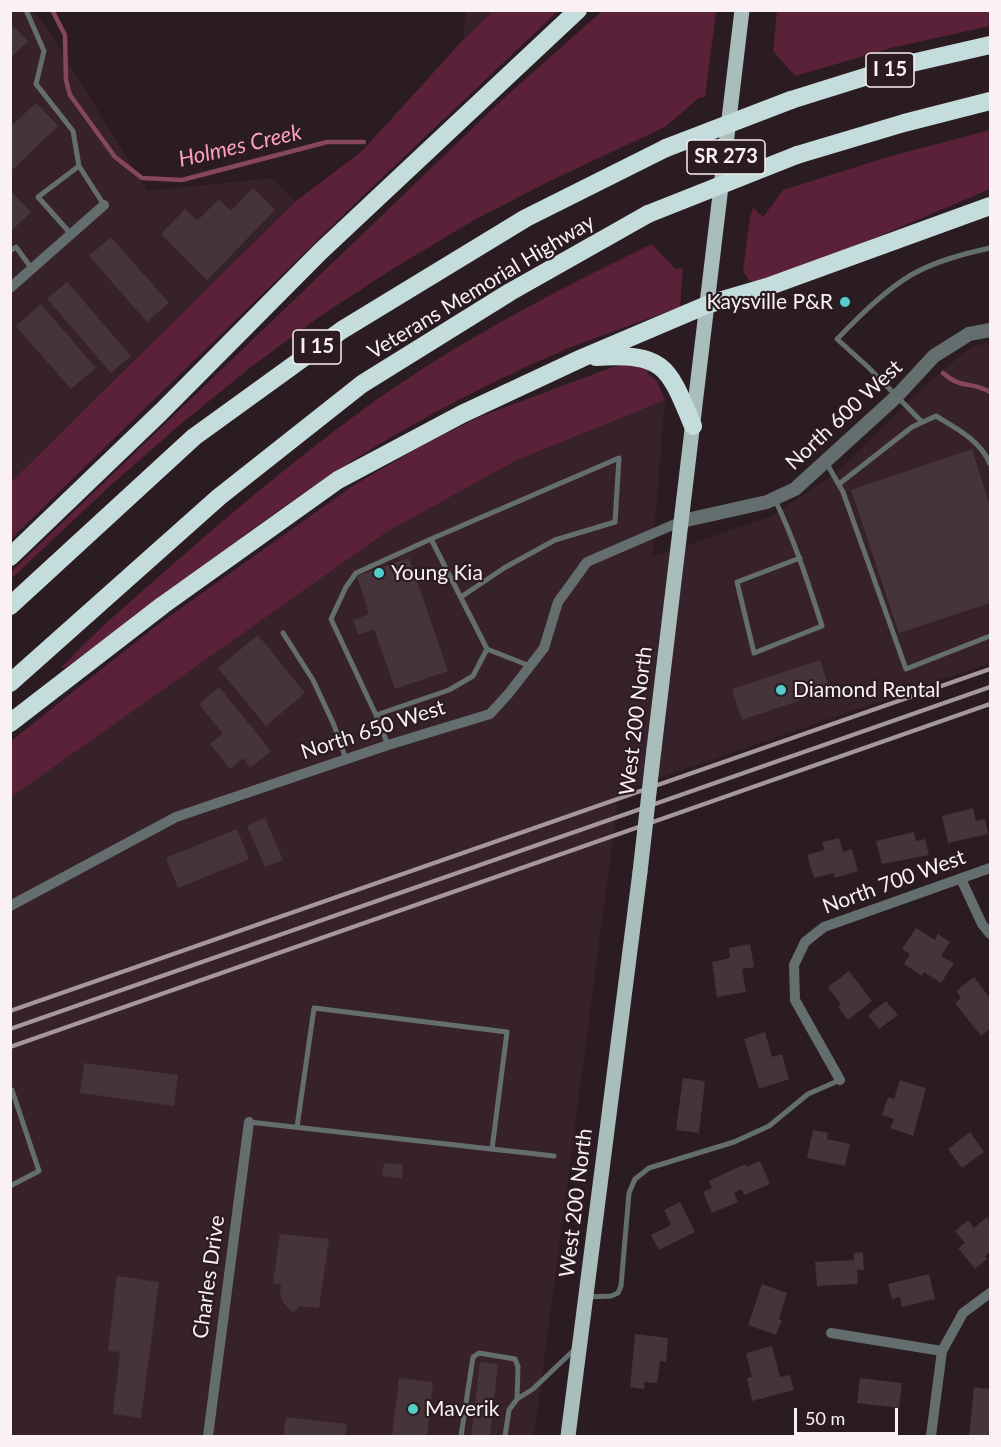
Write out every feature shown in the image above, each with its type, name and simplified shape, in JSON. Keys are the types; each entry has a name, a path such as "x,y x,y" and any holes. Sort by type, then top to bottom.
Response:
{"highway":[{"path":"10,557 161,412 321,251 578,10"},
{"name":"Veterans Memorial Highway","path":"10,606 194,437 342,330 526,218 666,148 790,100 903,65 990,45"},
{"name":"Veterans Memorial Highway","path":"10,683 219,497 362,384 510,292 648,214 797,155 904,123 990,101"},
{"path":"10,723 163,605 338,480 462,414 582,358 709,304 767,287 990,206"},
{"path":"582,358 626,355 657,364 676,384 693,426"}],"main road":[{"name":"West 200 North","path":"568,1437 640,872 742,10"}],"street":[{"path":"10,288 104,206"},
{"name":"North 600 West","path":"682,521 767,502 795,489 896,398 934,356 969,334 990,330"},
{"name":"North 650 West","path":"10,906 176,817 388,745 490,714 544,648 558,602 587,562 682,521"},
{"name":"North 700 West","path":"840,1080 795,1000 794,965 805,942 824,927 990,868"},
{"path":"961,879 982,924 990,934"},
{"name":"Charles Drive","path":"208,1437 249,1122"},
{"path":"931,1437 942,1351 963,1313 990,1293"},
{"path":"831,1333 942,1351"}],"lane":[{"path":"26,10 44,51 36,84 73,131 79,166 104,206"},
{"path":"71,234 38,196 79,166"},
{"path":"10,251 16,247 32,269"},
{"path":"922,422 837,339 870,306 911,275 952,257 990,248"},
{"path":"839,484 912,427 936,416 964,432 987,456 990,464"},
{"path":"388,745 331,619 346,586 356,573 619,458 615,522 555,540 504,568 461,597"},
{"path":"826,462 843,492 906,669 990,636"},
{"path":"775,499 800,558 822,626 754,653 737,582 800,558"},
{"path":"431,539 487,649 530,666"},
{"path":"283,633 313,680 334,724 346,759"},
{"path":"376,715 449,690 473,676 487,649"},
{"path":"297,1127 314,1008 507,1032 492,1149"},
{"path":"585,1297 611,1296 618,1293 621,1286 629,1193 635,1179 648,1168 734,1142 769,1126 808,1094 840,1080"},
{"path":"10,1091 12,1090 39,1171 10,1186"},
{"path":"249,1122 555,1156"},
{"path":"505,1437 509,1410 517,1399 532,1389 579,1345"},
{"path":"462,1437 473,1357 479,1353 515,1359 518,1367 517,1399"}],"shaded area":[{"path":"11,11 34,11 53,37 147,191 271,178 296,201 11,482"},
{"path":"466,11 493,11 463,39"},
{"path":"493,11 558,11 369,190 11,539 11,482 296,201 362,151 463,40"},
{"path":"602,11 716,11 705,97 699,98 665,127 554,179 476,219 319,317 251,367 182,423 112,484 11,579 14,569 503,99"},
{"path":"777,11 990,11 990,26 895,47 795,76 773,51"},
{"path":"990,130 990,189 877,237 756,283 749,280 743,271 753,208 763,217 783,190 891,156"},
{"path":"652,244 675,269 683,268 680,307 548,357 484,387 402,431 358,457 274,514 68,666 60,669 103,626 201,539 289,466 357,414 427,366 500,322"},
{"path":"990,342 990,663 619,792 534,1436 11,1436 10,797 385,533 515,461 665,400 652,557 772,516 838,472 930,381 971,347"},
{"path":"621,364 648,369 647,373 657,381 665,400 515,461 385,533 11,797 11,741 156,626 354,485 425,444 479,417"}],"building":[{"path":"10,23 28,41 10,58"},
{"path":"36,103 58,126 12,170 10,169 10,127"},
{"path":"253,188 275,210 207,280 161,234 185,209 197,221 219,199 231,211"},
{"path":"10,190 31,212 10,232"},
{"path":"111,237 169,303 147,322 89,256"},
{"path":"67,282 131,356 111,373 47,299"},
{"path":"41,304 96,368 71,389 16,326"},
{"path":"972,449 990,506 990,603 899,633 851,490"},
{"path":"409,558 448,671 395,689 374,629 358,635 353,620 369,614 357,576"},
{"path":"258,635 305,693 266,726 218,668"},
{"name":"Diamond Rental","path":"820,660 830,690 742,720 732,689"},
{"path":"219,687 271,751 250,768 243,758 230,769 210,744 223,734 199,704"},
{"path":"973,808 976,821 985,819 988,834 948,843 942,816"},
{"path":"265,818 283,860 265,867 247,826"},
{"path":"237,829 249,859 178,888 166,858"},
{"path":"914,832 916,841 925,839 929,855 882,864 876,841"},
{"path":"839,838 843,852 852,849 858,871 835,878 834,873 814,878 807,855 824,850 822,842"},
{"path":"916,928 935,940 938,934 950,942 941,956 954,963 941,983 924,972 922,976 904,964 910,954 902,949"},
{"path":"750,944 754,967 742,969 746,992 717,997 712,962 730,958 729,948"},
{"path":"849,971 872,1001 848,1020 838,1007 841,1005 828,987"},
{"path":"974,977 990,998 990,1029 981,1036 955,1003 961,998 956,991"},
{"path":"886,1001 898,1015 879,1029 868,1015"},
{"path":"765,1032 772,1057 782,1054 789,1079 759,1089 744,1039"},
{"path":"84,1063 178,1075 174,1106 80,1093"},
{"path":"683,1078 705,1081 699,1133 676,1130"},
{"path":"900,1080 926,1088 913,1136 890,1128 894,1119 882,1115 888,1097 894,1099"},
{"path":"813,1130 828,1133 827,1139 850,1144 845,1166 807,1158"},
{"path":"970,1132 984,1152 962,1168 948,1149"},
{"path":"760,1161 770,1184 744,1195 742,1189 734,1193 738,1202 712,1213 703,1192 712,1188 709,1181 745,1164 746,1167"},
{"path":"384,1163 403,1165 402,1178 382,1176"},
{"path":"680,1202 695,1232 659,1250 651,1235 671,1225 664,1210"},
{"path":"987,1217 990,1222 990,1252 985,1256 987,1259 975,1269 958,1248 965,1243 955,1231 968,1220 974,1228"},
{"path":"280,1234 329,1239 319,1308 300,1306 293,1313 283,1302 280,1294 281,1284 273,1284"},
{"path":"863,1252 864,1270 857,1270 858,1284 817,1286 815,1262 854,1260 854,1253"},
{"path":"929,1274 935,1299 902,1307 900,1297 892,1299 888,1284"},
{"path":"117,1276 159,1282 141,1418 113,1414 120,1352 108,1351"},
{"path":"762,1284 787,1293 779,1319 782,1320 776,1335 748,1325"},
{"path":"635,1334 668,1338 666,1362 660,1361 657,1383 645,1382 644,1389 630,1387"},
{"path":"772,1346 780,1377 790,1375 794,1390 752,1401 747,1378 752,1377 746,1353"},
{"name":"Maverik","path":"480,1362 498,1364 490,1436 471,1436"},
{"name":"Maverik","path":"399,1378 433,1382 427,1436 392,1436"},
{"path":"860,1378 902,1383 899,1408 857,1403"},
{"path":"974,1387 990,1389 990,1436 969,1436"},
{"path":"286,1417 347,1424 345,1436 283,1436"}],"waterway":[{"name":"Holmes Creek","path":"52,10 65,35 66,80 70,95 115,157 142,178 182,180 327,142 364,142"},
{"name":"Holmes Creek","path":"943,373 955,381 990,392"}],"railway":[{"path":"10,1011 990,669"},
{"path":"10,1029 990,687"},
{"path":"10,1047 990,704"}],"place":[{"name":"Kaysville P&R","path":"845,302"},
{"name":"Young Kia","path":"379,573"},
{"name":"Diamond Rental","path":"781,690"},
{"name":"Maverik","path":"413,1409"}]}
